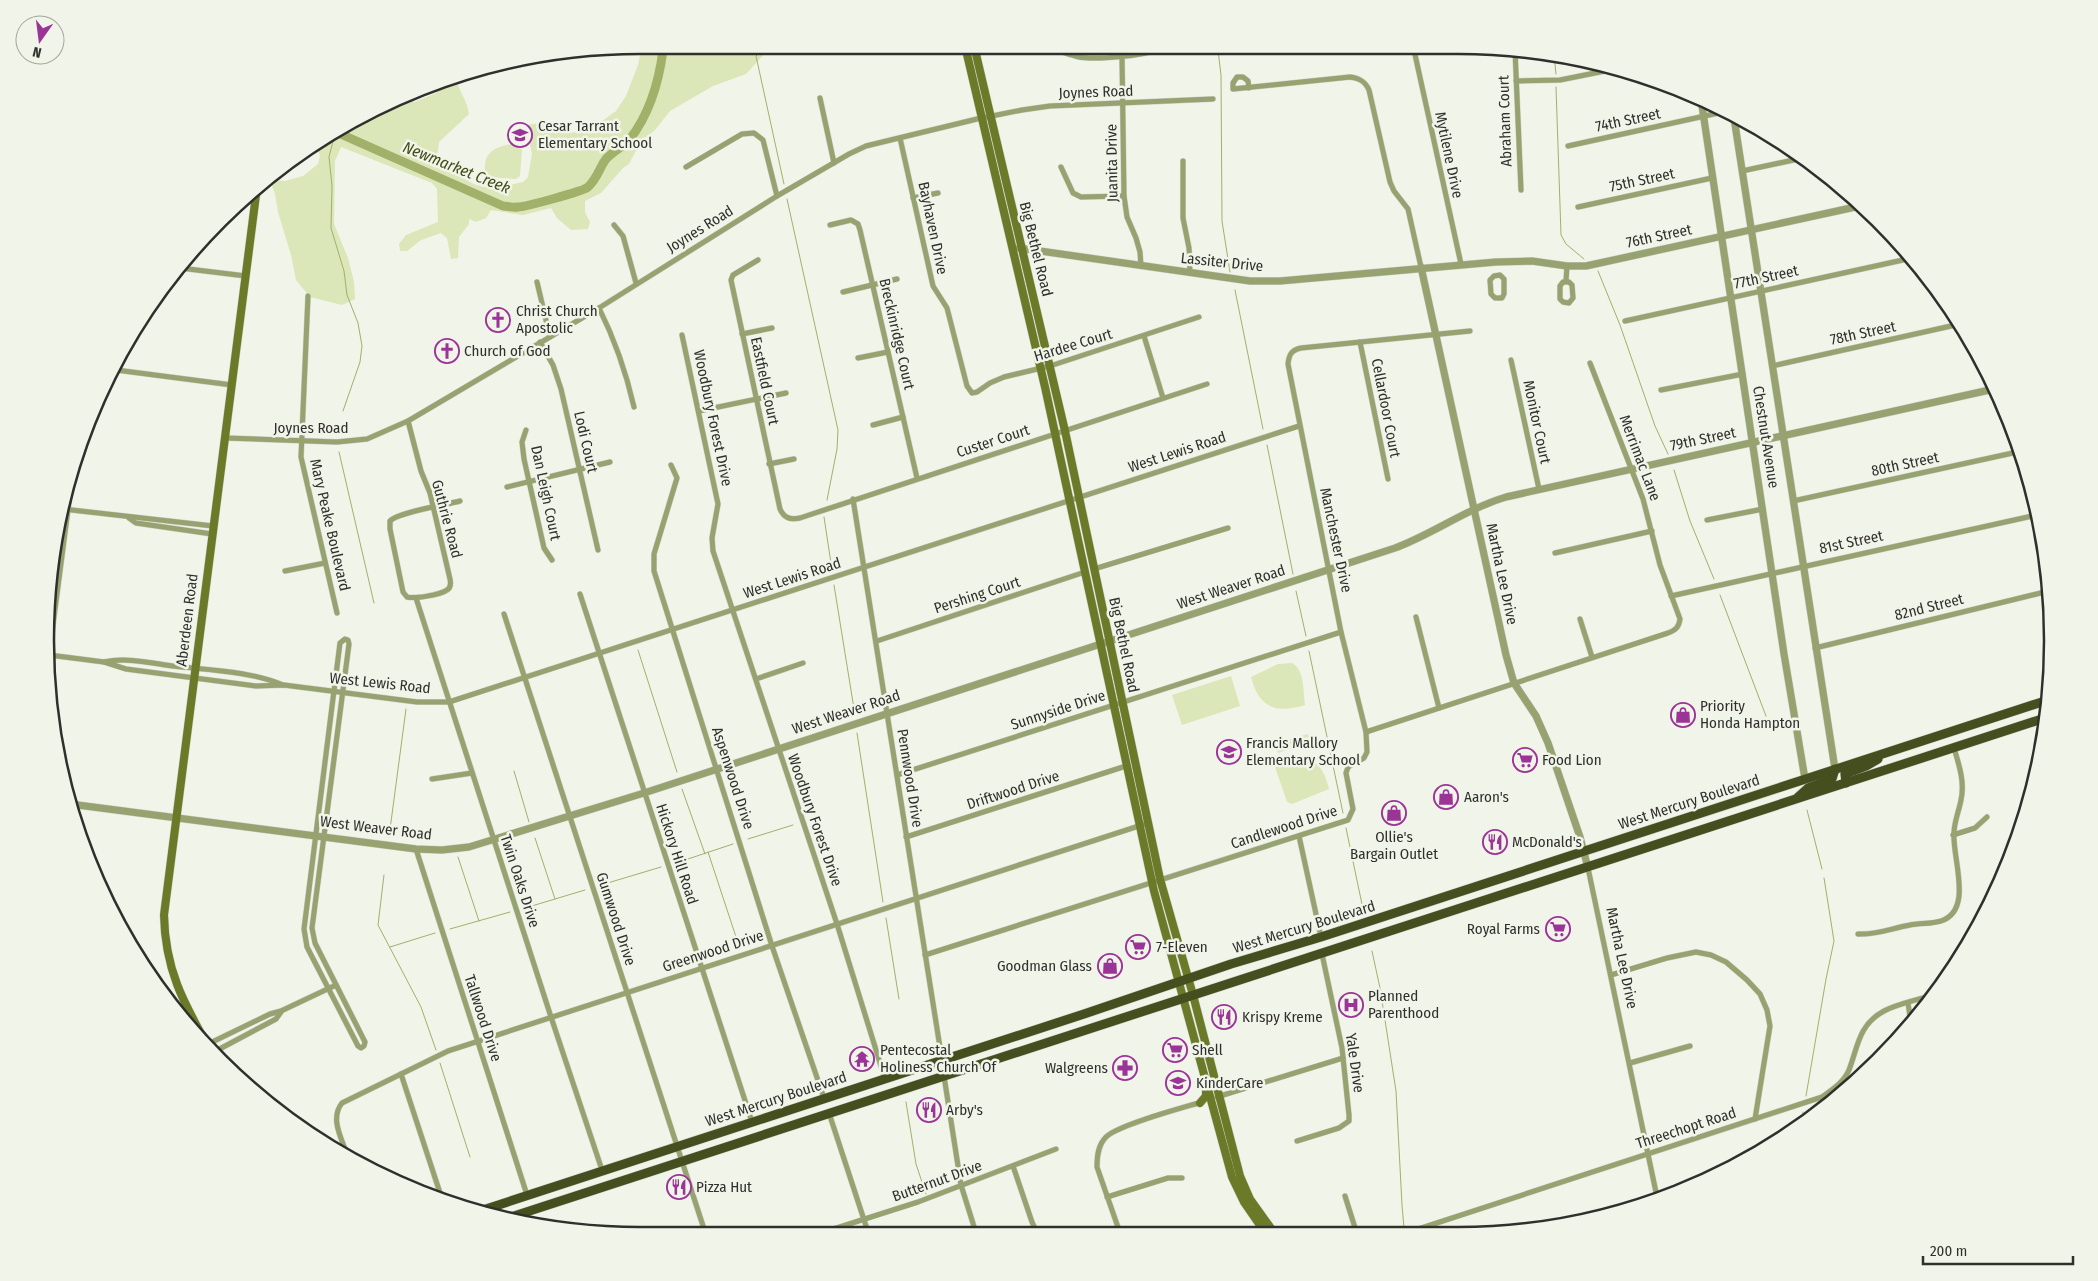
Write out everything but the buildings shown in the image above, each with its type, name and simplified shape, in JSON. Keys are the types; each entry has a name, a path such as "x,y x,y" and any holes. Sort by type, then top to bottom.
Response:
{"highway":[{"name":"West Mercury Boulevard","path":"491,1207 1188,978 1321,937 2041,702"},
{"name":"West Mercury Boulevard","path":"519,1214 2039,720"},
{"path":"1846,783 1845,774 1866,766 1886,753"},
{"path":"1796,799 1808,788 1832,779 1835,770"}],"main road":[{"name":"Big Bethel Road","path":"967,54 1021,248 1050,366 1160,879 1193,995 1235,1184 1249,1211 1261,1227"},
{"name":"Big Bethel Road","path":"976,54 1012,247 1056,434 1152,882 1206,1082 1215,1098 1243,1184 1250,1199 1270,1227"},
{"name":"Aberdeen Road","path":"195,1022 177,987 169,962 165,943 165,908 256,198"},
{"path":"1200,1103 1206,1096 1206,1082"}],"street":[{"path":"1070,54 1081,57 1141,54"},
{"name":"Mytilene Drive","path":"1415,54 1461,264"},
{"name":"Juanita Drive","path":"1122,56 1124,196 1126,217 1136,238 1141,266"},
{"name":"Abraham Court","path":"1515,57 1521,190"},
{"path":"1516,81 1560,80 1600,72"},
{"name":"Martha Lee Drive","path":"1249,88 1246,78 1240,76 1234,80 1233,89 1249,88 1350,77 1360,79 1369,90 1392,188 1408,210 1506,655 1514,683 1536,716 1548,743 1584,851 1656,1192"},
{"path":"820,98 834,163"},
{"name":"Joynes Road","path":"225,438 337,442 367,439 408,422 599,308 777,196 866,146 986,117 1050,106 1213,99"},
{"name":"Chestnut Avenue","path":"1702,107 1772,572 1806,779"},
{"name":"74th Street","path":"1568,146 1716,113"},
{"name":"Chestnut Avenue","path":"1735,123 1835,770"},
{"path":"686,168 742,134 754,133 760,136 765,144 777,196"},
{"name":"Bayhaven Drive","path":"900,138 933,286 948,308 965,378"},
{"path":"1742,172 1793,160"},
{"path":"1183,161 1183,218 1189,248 1190,274"},
{"path":"1061,166 1072,194 1081,197 1124,196"},
{"name":"75th Street","path":"1578,207 1712,178"},
{"path":"913,198 938,193"},
{"name":"76th Street","path":"1461,264 1532,261 1567,266 1586,266 1853,208"},
{"name":"Breckinridge Court","path":"830,225 851,220 858,224 917,478"},
{"path":"614,224 624,236 636,284"},
{"name":"Lassiter Drive","path":"1012,247 1239,281 1263,282 1461,264"},
{"name":"Eastfield Court","path":"758,260 733,275 731,280 769,464 780,510 787,518"},
{"name":"77th Street","path":"1626,320 1904,260"},
{"path":"1496,262 1497,275"},
{"path":"1566,282 1567,266"},
{"path":"187,269 246,276"},
{"path":"1497,275 1504,279 1504,294 1502,298 1498,299 1493,298 1491,294 1490,280 1497,275"},
{"path":"842,292 897,279"},
{"path":"538,282 550,337"},
{"name":"Mary Peake Boulevard","path":"308,296 301,457 337,613"},
{"path":"599,308 612,334 622,361 634,407"},
{"name":"Hardee Court","path":"965,378 969,390 972,393 977,392 990,383 1004,378 1050,366 1199,317"},
{"name":"78th Street","path":"1772,366 1952,326"},
{"path":"742,334 772,328"},
{"path":"1360,342 1470,331"},
{"name":"Woodbury Forest Drive","path":"682,335 718,504 712,538 713,551 885,1079"},
{"path":"1144,336 1164,398"},
{"name":"Lodi Court","path":"540,342 553,365 561,389 598,550"},
{"name":"Manchester Drive","path":"1360,342 1300,348 1291,353 1288,364 1342,632 1366,732"},
{"name":"Cellardoor Court","path":"1360,342 1388,479"},
{"path":"858,358 888,352"},
{"name":"Monitor Court","path":"1511,360 1539,489"},
{"name":"Merrimac Lane","path":"1590,362 1631,469 1671,596"},
{"path":"120,370 232,385"},
{"path":"1661,390 1742,374"},
{"name":"Custer Court","path":"787,518 800,518 1207,384"},
{"name":"79th Street","path":"1506,497 1989,391"},
{"path":"699,412 786,393"},
{"path":"873,425 903,417"},
{"name":"Guthrie Road","path":"408,422 421,471 434,507 451,584 446,591 416,598"},
{"name":"West Lewis Road","path":"104,662 128,660 269,679 284,685 334,692 417,702 449,702 1299,426"},
{"name":"Dan Leigh Court","path":"526,430 522,442 529,482 544,548 552,560"},
{"name":"80th Street","path":"1793,501 2013,453"},
{"path":"769,464 794,459"},
{"path":"507,487 610,462"},
{"name":"Aspenwood Drive","path":"672,464 677,478 653,562 654,571 772,946 824,1098"},
{"name":"West Weaver Road","path":"78,805 416,849 442,850 469,847 644,793 777,748 1329,570 1416,540 1473,508 1506,497"},
{"name":"Pennwood Drive","path":"853,499 942,1060"},
{"path":"416,598 407,597 403,592 390,521 397,516 460,501"},
{"path":"1707,520 1763,509"},
{"path":"69,510 130,518 135,516 147,517 212,530"},
{"name":"81st Street","path":"1671,596 1772,572 2031,516"},
{"path":"1094,569 1228,528"},
{"path":"1555,553 1652,531"},
{"path":"285,571 325,563"},
{"name":"Pershing Court","path":"877,641 1085,572"},
{"name":"82nd Street","path":"1815,648 2042,593"},
{"name":"Hickory Hill Road","path":"580,594 752,1122"},
{"path":"1366,732 1675,630 1679,625 1680,619 1671,596"},
{"name":"Twin Oaks Drive","path":"416,598 602,1170"},
{"name":"Gumwood Drive","path":"504,614 703,1227"},
{"path":"1416,617 1439,708"},
{"path":"1580,619 1592,657"},
{"name":"Sunnyside Drive","path":"897,776 1342,632"},
{"path":"345,639 348,640 349,644 343,693 313,936 365,1042 363,1047 358,1046 304,938 340,643 345,639"},
{"path":"54,656 104,662"},
{"name":"West Lewis Road","path":"104,662 126,669 194,678 268,687 284,685"},
{"path":"756,679 804,664"},
{"name":"Candlewood Drive","path":"925,955 1348,820 1352,815 1353,809 1346,773 1348,767 1364,758 1367,752 1366,732"},
{"path":"1858,934 1873,934 1902,926 1940,921 1951,914 1958,902 1959,895 1953,835 1963,789 1954,748"},
{"name":"Driftwood Drive","path":"906,837 1126,766"},
{"path":"432,779 472,773"},
{"path":"1953,835 1975,828 1988,818"},
{"name":"Greenwood Drive","path":"345,1147 336,1121 339,1106 348,1099 448,1051 1148,823"},
{"path":"1299,836 1321,937"},
{"name":"Tallwood Drive","path":"416,849 527,1195"},
{"path":"1611,975 1666,958 1696,952 1711,954 1726,962 1747,980 1760,994 1767,1010 1770,1026 1755,1119"},
{"name":"Yale Drive","path":"1298,1141 1339,1128 1349,1121 1343,1058 1322,954"},
{"path":"214,1042 270,1014 281,1011 336,985"},
{"name":"Threechopt Road","path":"1424,1227 1822,1096 1839,1085 1849,1070 1860,1036 1869,1023 1884,1011 1923,998"},
{"path":"1908,1003 1910,1014"},
{"path":"220,1049 276,1019 281,1011"},
{"path":"1630,1063 1690,1046"},
{"path":"1118,1227 1097,1167 1100,1144 1112,1132 1343,1058"},
{"path":"401,1074 440,1192"},
{"path":"944,1076 961,1186 974,1227"},
{"path":"829,1113 866,1227"},
{"name":"Butternut Drive","path":"839,1227 961,1186 1056,1149"},
{"path":"1013,1166 1034,1227"},
{"path":"1108,1197 1168,1178 1182,1178"},
{"path":"1345,1196 1355,1227"}],"green space":[{"path":"640,54 764,54 746,74 713,86 670,111 655,130 641,141 629,164 623,168 601,193 585,201 585,212 590,222 588,229 571,230 557,218 551,208 523,215 491,210 486,218 476,222 469,219 469,224 459,237 458,258 451,259 447,238 441,233 421,240 407,251 400,251 399,244 406,235 438,222 437,189 432,183 341,147 335,161 334,224 348,258 354,282 355,299 342,305 310,297 296,280 272,184 276,180 285,181 303,176 318,164 320,156 318,151 347,132 411,101 415,102 441,89 458,83 467,104 469,114 439,142 437,157 441,167 476,185 494,189 523,182 528,177 532,154 526,125 547,122 557,133 587,132 616,111 626,96"},
{"path":"512,144 522,150 520,176 516,179 486,177 485,163 490,153 499,147"},
{"path":"1292,663 1296,666 1301,676 1305,705 1285,709 1270,706 1259,696 1251,677 1278,664"},
{"path":"1231,676 1240,706 1182,725 1172,695"},
{"path":"1308,734 1310,742 1278,753 1275,744"},
{"path":"1286,757 1310,760 1315,763 1320,767 1329,789 1292,804 1287,802 1273,761"}],"waterway":[{"name":"Newmarket Creek","path":"343,135 503,206 516,207 542,202 588,187 606,159 630,139 648,108 659,74 662,54"},
{"path":"758,54 756,56 784,184"},
{"path":"1218,54 1221,75 1222,221 1230,272"},
{"path":"1555,62 1556,74"},
{"path":"1556,87 1561,235 1566,244 1584,259"},
{"path":"333,141 329,157 332,186 331,228 344,271 347,295 358,323 362,346 360,362 343,411"},
{"path":"787,199 838,430 837,449 827,500"},
{"path":"1598,271 1620,325 1655,426 1668,454"},
{"path":"1235,290 1263,429"},
{"path":"1267,445 1293,574"},
{"path":"339,452 374,603"},
{"path":"1674,470 1690,521 1714,579"},
{"path":"824,517 832,570"},
{"path":"834,585 855,715"},
{"path":"1296,591 1306,636"},
{"path":"1720,595 1766,716"},
{"path":"638,650 677,772"},
{"path":"1309,651 1343,813"},
{"path":"389,837 406,709"},
{"path":"857,733 883,902"},
{"path":"514,771 529,822"},
{"path":"682,789 705,854"},
{"path":"1807,810 1822,869"},
{"path":"748,839 793,825"},
{"path":"1346,828 1363,909"},
{"path":"535,838 555,899"},
{"path":"676,863 733,844"},
{"path":"708,852 740,949"},
{"path":"458,857 479,921"},
{"path":"601,885 661,867"},
{"path":"384,875 378,925 421,1007 436,1050"},
{"path":"1806,1096 1834,941 1824,878"},
{"path":"525,908 585,890"},
{"path":"450,929 510,912"},
{"path":"886,918 899,999"},
{"path":"390,947 435,933"},
{"path":"1372,951 1380,988 1396,1091 1404,1227"},
{"path":"440,1063 470,1157"},
{"path":"906,1102 916,1164 926,1194"}],"place":[{"name":"Cesar Tarrant Elementary School","path":"520,135"},
{"name":"Christ Church Apostolic","path":"498,320"},
{"name":"Church of God","path":"447,351"},
{"name":"Priority Honda Hampton","path":"1683,715"},
{"name":"Francis Mallory Elementary School","path":"1229,752"},
{"name":"Food Lion","path":"1525,760"},
{"name":"Aaron's","path":"1446,797"},
{"name":"Ollie's Bargain Outlet","path":"1394,813"},
{"name":"McDonald's","path":"1495,842"},
{"name":"Royal Farms","path":"1558,929"},
{"name":"7-Eleven","path":"1138,947"},
{"name":"Goodman Glass","path":"1110,966"},
{"name":"Planned Parenthood","path":"1351,1005"},
{"name":"Krispy Kreme","path":"1224,1017"},
{"name":"Shell","path":"1175,1050"},
{"name":"Pentecostal Holiness Church Of","path":"862,1059"},
{"name":"Walgreens","path":"1125,1068"},
{"name":"KinderCare","path":"1178,1083"},
{"name":"Arby's","path":"929,1110"},
{"name":"Pizza Hut","path":"679,1187"}]}
